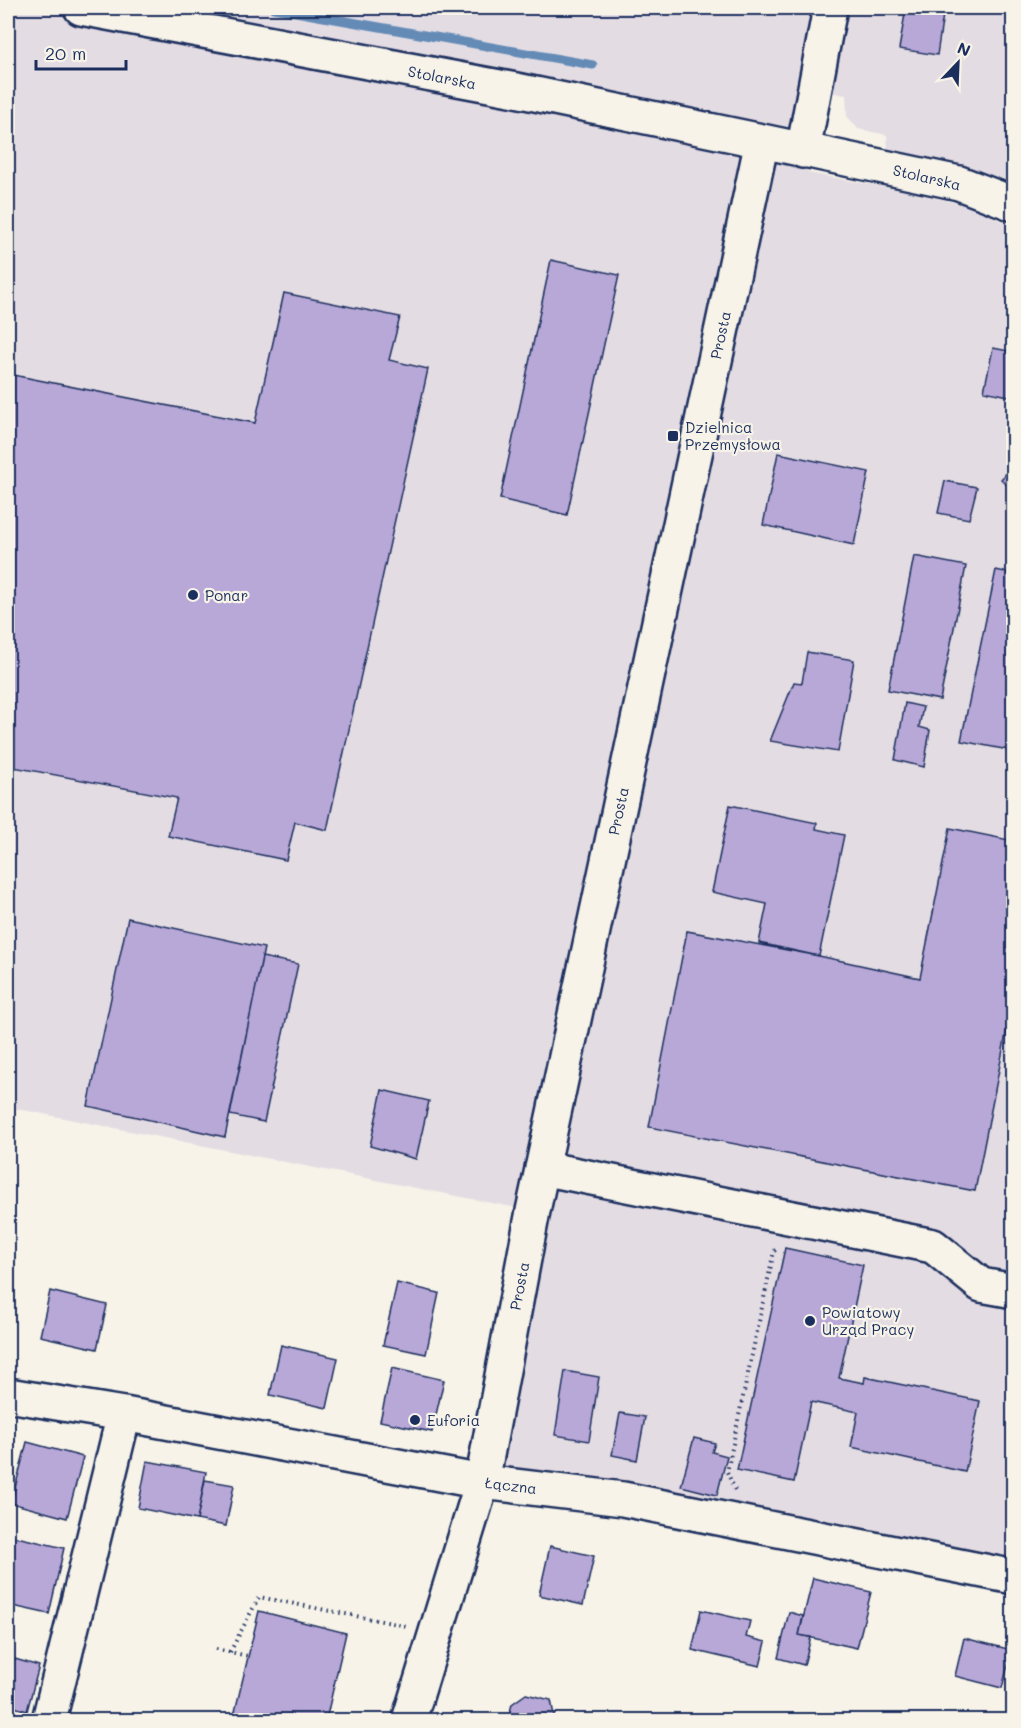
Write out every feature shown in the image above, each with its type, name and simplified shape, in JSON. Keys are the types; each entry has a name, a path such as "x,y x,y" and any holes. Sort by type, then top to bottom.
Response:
{"street":[{"name":"Stolarska","path":"81,8 516,90 762,141 959,183 1014,204"},
{"path":"803,151 830,8"},
{"name":"Prosta","path":"408,1720 482,1482 542,1168 762,141"},
{"path":"542,1168 933,1246 981,1285 1014,1291"},
{"name":"Łączna","path":"8,1395 124,1414 482,1482 623,1499 1014,1577"},
{"path":"49,1720 124,1414"}],"path":[{"path":"749,1524 727,1472 774,1251 810,1221"},
{"path":"230,1652 259,1597 436,1632"},
{"path":"216,1649 248,1656"}],"shaded area":[{"path":"8,8 826,8 803,151 809,173 966,205 1013,226 1013,1583 482,1482 532,1211 8,1107"},
{"path":"846,8 1013,8 1013,181 888,149 887,135 858,129 847,116 846,95 830,92"}],"building":[{"path":"906,8 944,8 937,55 899,49"},
{"path":"551,260 619,275 567,515 500,499"},
{"name":"Ponar","path":"284,293 400,317 389,360 428,369 327,830 295,822 286,860 168,836 177,798 8,766 8,374 255,423"},
{"path":"993,348 1014,352 1014,397 984,391"},
{"path":"778,453 869,472 854,545 763,525"},
{"path":"1014,466 1014,492 1001,479"},
{"path":"945,481 977,487 969,519 938,513"},
{"path":"914,556 966,566 940,700 888,690"},
{"path":"996,570 1014,574 1014,751 961,741"},
{"path":"807,652 854,660 838,752 770,741 794,682 802,683"},
{"path":"905,703 923,707 919,727 930,730 924,767 895,760"},
{"path":"730,805 817,823 816,829 844,835 819,956 759,943 767,904 712,892"},
{"path":"950,828 1014,841 1014,994 975,1191 649,1127 687,931 920,978"},
{"path":"128,918 264,948 225,1137 88,1106"},
{"path":"262,957 298,964 264,1122 230,1115"},
{"path":"382,1090 429,1101 416,1159 370,1146"},
{"name":"Powiatowy Urząd Pracy","path":"785,1248 863,1265 839,1378 864,1383 865,1377 980,1401 965,1472 851,1447 858,1412 811,1402 794,1482 737,1470"},
{"path":"397,1283 439,1293 426,1354 383,1345"},
{"path":"50,1291 107,1305 97,1349 40,1336"},
{"path":"281,1345 338,1358 327,1408 270,1395"},
{"path":"392,1368 444,1380 432,1432 380,1421"},
{"path":"565,1371 599,1377 589,1441 555,1435"},
{"path":"620,1413 645,1417 637,1460 612,1455"},
{"path":"694,1438 715,1443 712,1452 727,1456 717,1495 681,1486"},
{"path":"27,1442 83,1457 67,1518 11,1503"},
{"path":"147,1461 206,1472 197,1520 138,1508"},
{"path":"205,1480 234,1485 226,1526 197,1520"},
{"path":"8,1535 64,1548 49,1614 8,1605"},
{"path":"550,1546 594,1556 583,1605 539,1595"},
{"path":"813,1578 871,1592 857,1648 799,1635"},
{"path":"701,1610 750,1621 746,1637 766,1642 760,1666 692,1650"},
{"path":"259,1611 346,1633 326,1720 233,1720"},
{"path":"789,1612 803,1616 799,1635 811,1637 804,1665 778,1658"},
{"path":"964,1638 1012,1650 1002,1688 955,1676"},
{"path":"8,1657 39,1666 27,1711 8,1705"},
{"path":"526,1694 551,1700 555,1720 508,1720 512,1704"}],"waterway":[{"path":"273,8 593,65"}],"place":[{"name":"Dzielnica Przemysłowa","path":"673,436"},
{"name":"Ponar","path":"193,595"},
{"name":"Powiatowy Urząd Pracy","path":"810,1321"},
{"name":"Euforia","path":"415,1420"}]}
